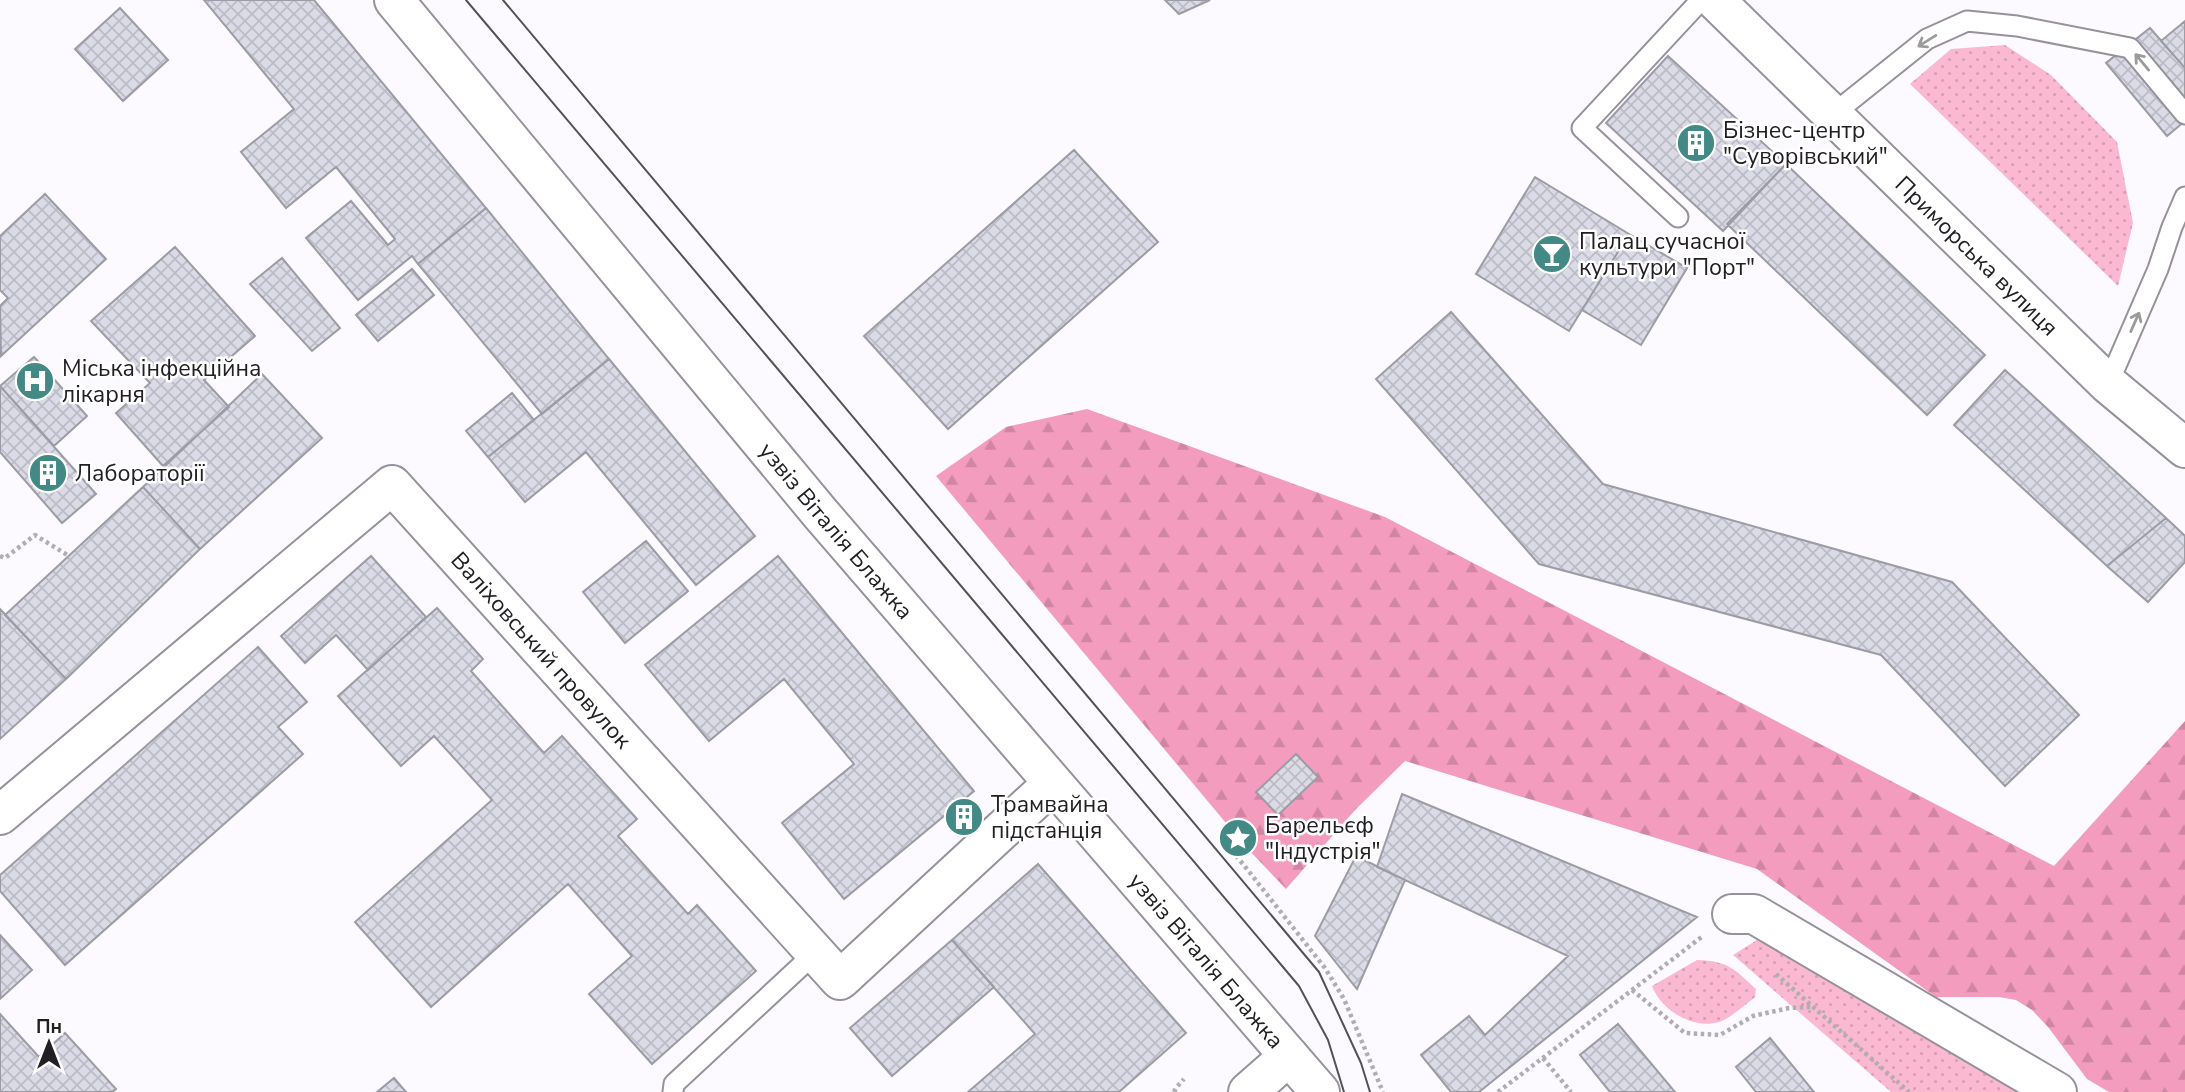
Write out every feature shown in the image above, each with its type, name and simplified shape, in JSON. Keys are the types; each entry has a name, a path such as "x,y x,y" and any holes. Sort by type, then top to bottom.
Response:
{"main road":[{"name":"узвіз Віталія Блажка","path":"394,0 820,513 1320,1092"},
{"name":"Приморська вулиця","path":"1715,0 2108,384 2185,447"},
{"name":"Валіховський провулок","path":"0,815 393,485 840,980 1052,784"},
{"path":"1732,914 1754,914 2057,1092"},
{"path":"1248,1092 1289,1056"}],"lane":[{"path":"1678,217 1582,128 1701,0"},
{"path":"1832,115 1927,39 1967,21 2017,26 2130,48 2185,114"},
{"path":"2108,384 2158,269 2185,197"},
{"path":"673,1092 674,1084 815,953"}],"path":[{"path":"0,556 5,558 34,535 69,556"},
{"path":"1240,840 1231,849 1325,968 1344,999 1383,1092"},
{"path":"1498,1092 1732,914"},
{"path":"1772,970 1909,1092"},
{"path":"1632,990 1685,1033 1720,1035 1753,1016 1789,1008 1813,1007"},
{"path":"1543,1058 1571,1092"},
{"path":"1174,1092 1184,1079"}],"shaded area":[{"path":"2005,45 2051,75 2117,142 2133,223 2118,286 1910,84 1951,49"},
{"path":"1760,938 2033,1092 1891,1092 1733,955"},
{"path":"1697,960 1717,962 1730,967 1756,989 1755,997 1719,1022 1699,1023 1679,1016 1663,1003 1652,986"}],"green space":[{"path":"1087,409 1385,517 2054,866 2185,721 2185,1092 2109,1092 2087,1079 2032,1010 2016,1000 1999,997 1936,997 1757,869 1405,761 1355,810 1286,889 1246,847 936,476 1006,427"}],"building":[{"path":"204,0 314,0 486,208 418,264 412,256 358,300 306,238 351,201 388,245 395,239 336,167 286,208 241,152 294,109"},
{"path":"1165,0 1210,0 1179,14"},
{"path":"120,8 168,60 123,101 75,49"},
{"path":"2185,21 2185,68 2161,41"},
{"path":"2150,28 2185,68 2185,121 2167,136 2106,63"},
{"name":"Бізнес-центр \"Суворівський\"","path":"1668,56 1786,164 1723,231 1606,123"},
{"path":"1074,150 1158,242 948,429 864,336"},
{"path":"1786,164 1985,355 1927,415 1727,224"},
{"name":"Палац сучасної культури \"Порт\"","path":"1535,177 1629,234 1569,331 1476,274"},
{"path":"45,194 106,259 1,356 0,306 8,298 0,290 0,236"},
{"path":"486,208 609,359 542,414 418,264"},
{"path":"1629,234 1687,268 1641,345 1582,310"},
{"path":"175,247 255,336 204,380 229,407 163,466 116,413 150,383 91,321"},
{"path":"282,258 340,328 312,351 250,284"},
{"path":"412,269 434,295 378,341 356,315"},
{"path":"1451,312 1603,484 1952,582 2079,715 2005,786 1881,655 1539,564 1376,379"},
{"path":"34,357 87,416 54,446 0,386"},
{"path":"609,359 755,536 696,585 586,452 525,502 488,457"},
{"path":"2005,370 2166,518 2107,566 1954,425"},
{"path":"262,374 322,438 200,549 143,487"},
{"name":"Лабораторії","path":"0,386 96,494 62,523 0,452"},
{"path":"512,393 534,420 488,457 466,431"},
{"path":"143,487 200,549 66,679 5,615"},
{"path":"2166,518 2185,536 2185,562 2148,602 2107,566"},
{"path":"646,541 688,591 625,643 583,592"},
{"path":"371,556 426,617 368,670 336,635 305,663 281,636"},
{"path":"778,556 974,791 844,899 782,823 854,764 784,679 709,741 645,665"},
{"path":"437,608 483,659 471,671 544,753 562,736 637,819 618,836 688,914 697,905 756,971 652,1064 589,994 632,956 568,884 431,1007 355,922 492,800 434,736 401,766 338,696"},
{"path":"0,609 66,679 0,739"},
{"path":"258,647 307,702 278,727 303,754 65,965 0,891 0,875"},
{"path":"1296,754 1318,777 1278,815 1256,792"},
{"path":"1402,794 1697,917 1479,1092 1451,1092 1421,1055 1469,1016 1485,1035 1568,956 1377,867"},
{"name":"Трамвайна підстанція","path":"964,804 978,817 964,830 951,817"},
{"path":"1242,829 1252,841 1246,847 1235,834"},
{"path":"1356,856 1405,880 1357,989 1315,936"},
{"path":"1038,864 1186,1033 1119,1092 968,1092 1035,1034 952,940"},
{"path":"0,935 32,970 0,999"},
{"path":"952,940 994,987 892,1076 850,1028"},
{"path":"0,1014 39,1057 65,1033 116,1089 112,1092 0,1092"},
{"path":"1618,1024 1675,1092 1610,1092 1580,1055"},
{"path":"1770,1038 1814,1092 1756,1092 1736,1067"},
{"path":"394,1078 406,1092 377,1092"}],"tram line":[{"path":"466,0 1299,986 1328,1040 1344,1092"},
{"path":"503,0 1319,972 1361,1063 1370,1092"}],"place":[{"name":"Бізнес-центр \"Суворівський\"","path":"1696,143"},
{"name":"Палац сучасної культури \"Порт\"","path":"1552,254"},
{"name":"Міська інфекційна лікарня","path":"35,381"},
{"name":"Лабораторії","path":"48,473"},
{"name":"Трамвайна підстанція","path":"964,817"},
{"name":"Барельєф \"Індустрія\"","path":"1238,838"}]}
